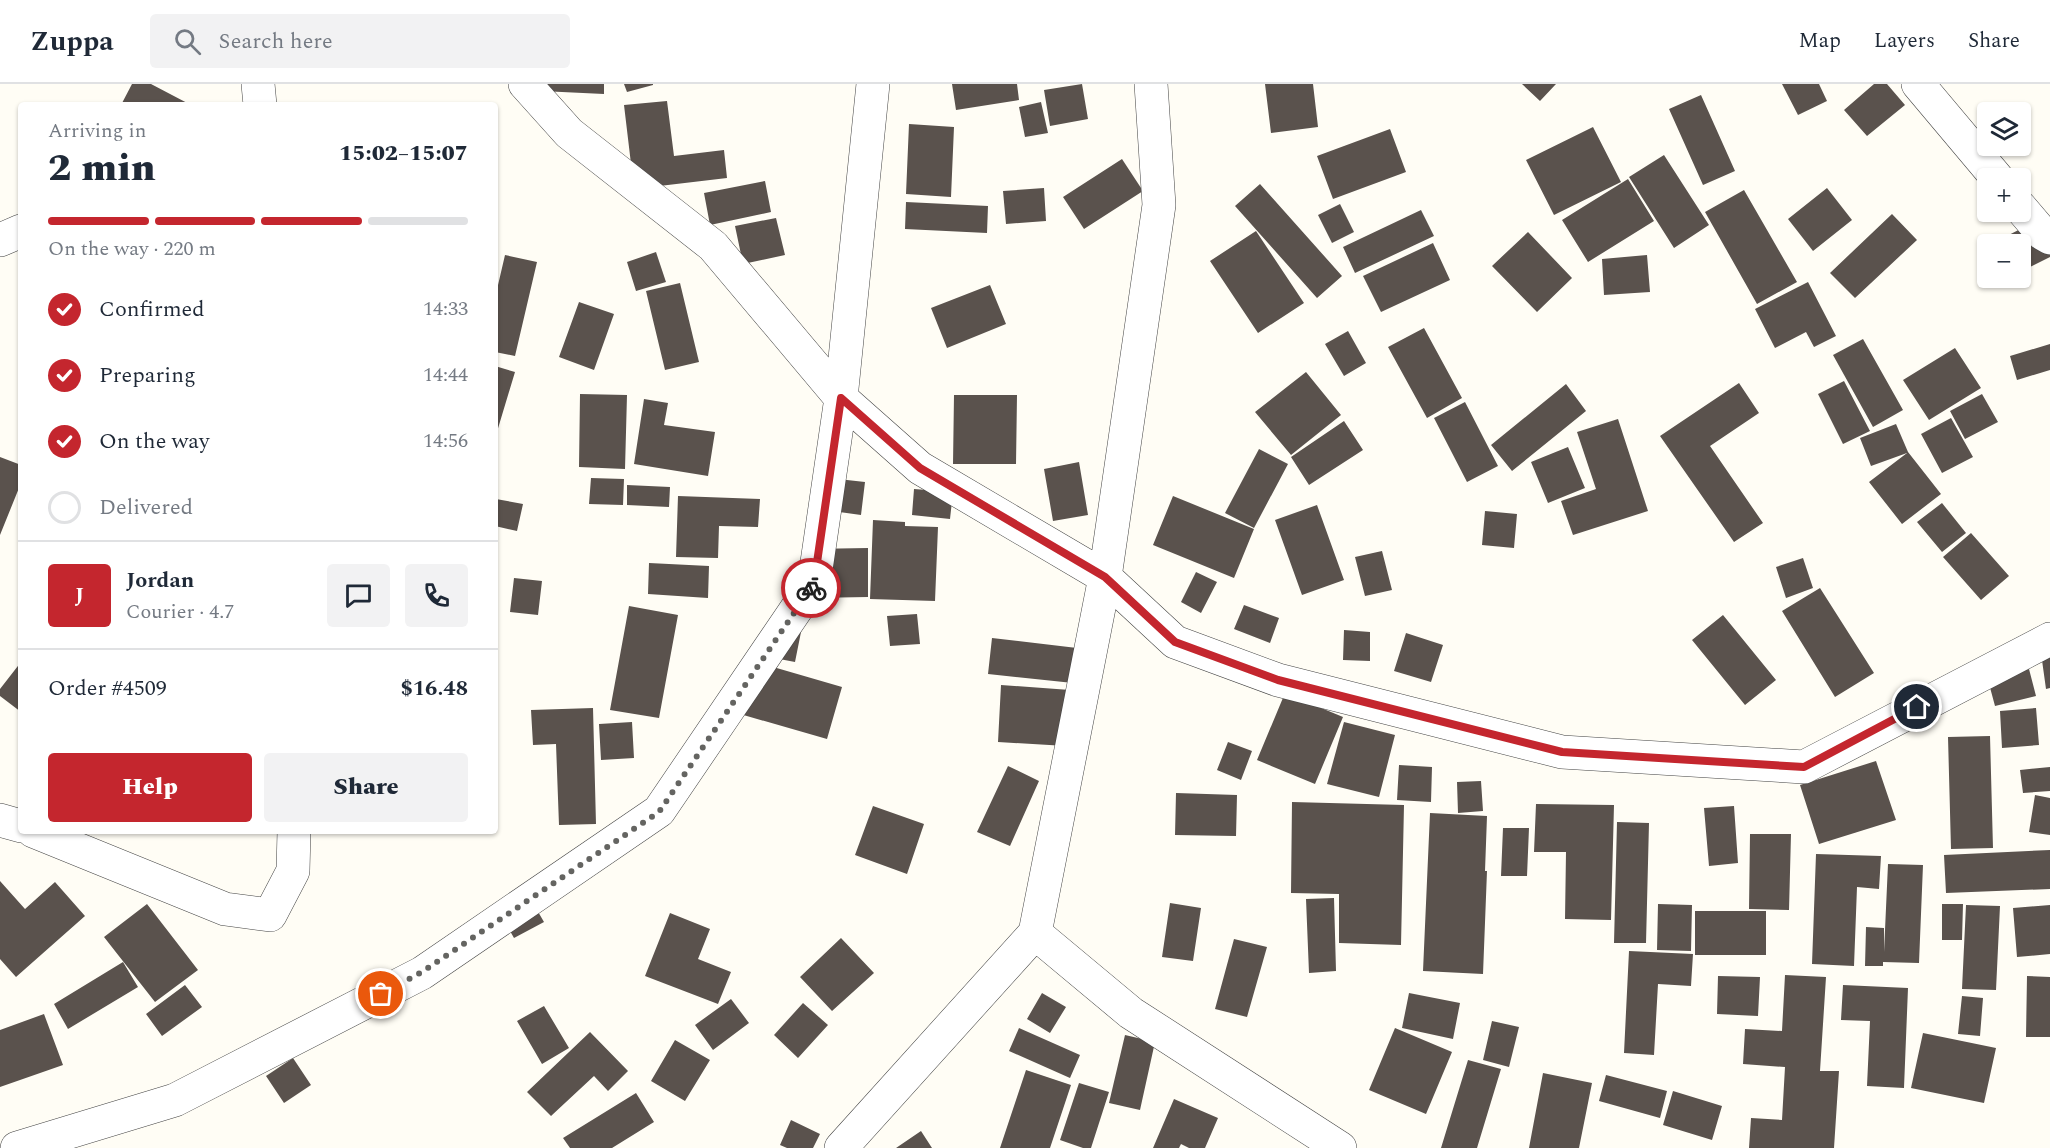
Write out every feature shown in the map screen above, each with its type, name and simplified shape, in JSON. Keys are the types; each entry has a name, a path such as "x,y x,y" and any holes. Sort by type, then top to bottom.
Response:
{"street":[{"path":"258,84 260,102"},
{"path":"525,84 569,133 713,246 841,398 920,468 1105,577 1175,642 1278,680 1562,752 1804,767 2050,639"},
{"path":"17,1148 175,1100 412,978 659,812 814,583 841,398 873,84"},
{"path":"841,1148 1035,933 1105,577 1159,205 1151,84"},
{"path":"1918,84 1989,168"},
{"path":"2031,220 2043,234 2050,238"},
{"path":"0,240 18,232"},
{"path":"0,820 18,825"},
{"path":"40,834 225,909 270,915 293,872 294,834"},
{"path":"1035,933 1131,1013 1340,1148"}],"building":[{"path":"132,84 151,84 185,102 123,102"},
{"path":"541,84 604,84 604,94 541,91"},
{"path":"624,84 653,84 653,85 627,92"},
{"path":"952,84 1017,84 1019,100 956,110"},
{"path":"1082,84 1088,119 1050,126 1044,90"},
{"path":"1265,84 1313,84 1318,127 1271,133"},
{"path":"1522,84 1556,84 1540,101"},
{"path":"1782,84 1819,84 1827,101 1798,115"},
{"path":"1874,84 1887,84 1905,105 1867,136 1844,110"},
{"path":"1701,95 1735,171 1703,185 1669,109"},
{"path":"667,101 674,156 724,150 727,178 634,189 624,105"},
{"path":"1041,102 1048,133 1025,137 1019,107"},
{"path":"909,124 954,127 951,197 906,194"},
{"path":"1593,127 1621,182 1554,215 1526,160"},
{"path":"1390,129 1406,172 1333,199 1317,156"},
{"path":"1664,155 1709,225 1674,248 1629,177"},
{"path":"1122,159 1143,191 1084,229 1063,197"},
{"path":"1628,179 1654,221 1588,262 1562,220"},
{"path":"765,181 771,212 710,225 704,193"},
{"path":"1260,184 1342,276 1317,298 1235,206"},
{"path":"1044,188 1046,221 1006,224 1003,191"},
{"path":"1827,188 1852,220 1813,251 1788,219"},
{"path":"1744,190 1797,282 1757,304 1705,212"},
{"path":"906,202 988,206 987,233 905,229"},
{"path":"1340,204 1354,232 1332,243 1318,215"},
{"path":"1421,210 1434,236 1355,273 1343,247"},
{"path":"1892,214 1917,240 1855,298 1830,273"},
{"path":"776,218 785,255 743,264 735,226"},
{"path":"2034,222 2050,257 2031,266 2031,234 2011,234"},
{"path":"1256,231 1304,303 1258,333 1210,261"},
{"path":"1528,232 1572,278 1537,312 1492,266"},
{"path":"1433,243 1450,280 1381,312 1363,276"},
{"path":"656,252 666,282 636,291 627,262"},
{"path":"505,255 537,262 515,356 498,353 498,285"},
{"path":"1647,255 1650,292 1604,295 1602,259"},
{"path":"1808,282 1836,336 1814,347 1806,332 1775,348 1755,309"},
{"path":"680,283 699,362 665,370 646,291"},
{"path":"990,285 1006,324 947,348 931,308"},
{"path":"579,302 614,314 594,370 559,357"},
{"path":"1424,328 1462,398 1427,418 1388,347"},
{"path":"1348,331 1366,363 1344,376 1325,344"},
{"path":"1863,339 1903,410 1873,427 1833,355"},
{"path":"2050,344 2050,370 2017,380 2010,356"},
{"path":"1955,348 1981,388 1929,420 1903,380"},
{"path":"498,367 515,372 498,428"},
{"path":"1306,372 1341,415 1291,455 1255,412"},
{"path":"1844,381 1870,431 1843,444 1818,394"},
{"path":"1739,383 1759,413 1710,446 1763,523 1734,542 1660,436"},
{"path":"1566,384 1586,411 1512,471 1491,445"},
{"path":"580,394 627,395 625,469 579,467"},
{"path":"1982,394 1998,422 1965,439 1950,411"},
{"path":"954,395 1017,395 1016,464 953,464"},
{"path":"644,399 668,403 664,425 715,432 708,476 634,464"},
{"path":"1465,402 1498,466 1467,482 1434,418"},
{"path":"1951,418 1973,457 1942,473 1921,434"},
{"path":"1618,419 1648,511 1573,535 1561,501 1596,489 1577,432"},
{"path":"1344,421 1363,450 1309,485 1291,457"},
{"path":"1896,424 1908,452 1941,494 1902,524 1869,482 1907,453 1871,466 1860,438"},
{"path":"1568,447 1585,488 1548,503 1531,462"},
{"path":"1259,449 1288,464 1254,528 1225,513"},
{"path":"0,457 18,464 18,490 0,535"},
{"path":"1079,462 1088,515 1053,521 1044,469"},
{"path":"591,478 624,479 623,505 589,504"},
{"path":"829,478 865,482 861,515 825,510"},
{"path":"627,485 670,487 669,507 627,505"},
{"path":"914,489 953,492 950,519 912,515"},
{"path":"678,496 760,499 758,527 719,526 718,558 676,557"},
{"path":"1173,496 1254,529 1234,578 1153,545"},
{"path":"498,499 523,504 517,531 498,527"},
{"path":"1942,503 1966,533 1942,552 1917,522"},
{"path":"1317,505 1344,580 1302,595 1275,520"},
{"path":"1485,511 1517,514 1514,548 1482,545"},
{"path":"873,520 905,522 905,526 938,527 935,601 870,599"},
{"path":"1971,533 2009,576 1981,600 1943,557"},
{"path":"868,548 868,597 810,598 810,549"},
{"path":"1382,551 1392,590 1365,596 1355,557"},
{"path":"1803,558 1813,588 1786,598 1776,567"},
{"path":"649,563 709,566 708,598 648,594"},
{"path":"1196,572 1217,582 1201,613 1181,602"},
{"path":"514,578 542,581 538,615 510,612"},
{"path":"1820,588 1874,673 1835,697 1782,611"},
{"path":"1244,605 1279,618 1270,643 1234,629"},
{"path":"629,606 678,615 659,718 610,710"},
{"path":"917,614 920,644 890,646 887,616"},
{"path":"1723,615 1776,680 1745,705 1692,640"},
{"path":"802,627 795,662 769,657"},
{"path":"1344,630 1370,632 1370,661 1343,660"},
{"path":"1406,633 1443,645 1431,682 1394,671"},
{"path":"992,638 1077,648 1073,683 988,674"},
{"path":"2050,651 2050,688 2046,689 2041,653"},
{"path":"756,662 842,687 827,739 740,714"},
{"path":"18,666 18,710 0,696 0,689"},
{"path":"2029,669 2036,696 1995,706 1988,680"},
{"path":"1001,685 1070,690 1066,746 998,742"},
{"path":"1285,693 1343,717 1315,784 1257,760"},
{"path":"593,708 596,824 559,825 556,744 533,745 531,710"},
{"path":"2036,708 2039,745 2002,748 2000,711"},
{"path":"632,722 634,758 601,760 599,724"},
{"path":"1344,722 1395,735 1379,797 1327,784"},
{"path":"1990,736 1993,848 1951,849 1948,737"},
{"path":"1228,742 1252,751 1241,780 1217,770"},
{"path":"1876,761 1896,820 1819,844 1800,785"},
{"path":"1399,765 1432,767 1431,802 1397,800"},
{"path":"1008,766 1039,781 1010,846 977,832"},
{"path":"2050,767 2050,791 2023,793 2020,770"},
{"path":"1481,781 1483,811 1458,813 1457,782"},
{"path":"1176,793 1237,795 1236,836 1175,835"},
{"path":"2035,795 2050,798 2050,835 2029,832"},
{"path":"1292,802 1404,805 1401,945 1339,943 1339,894 1291,893"},
{"path":"1536,804 1614,805 1611,920 1565,919 1566,852 1534,852"},
{"path":"873,806 924,824 907,874 855,855"},
{"path":"1734,806 1738,863 1709,866 1704,808"},
{"path":"1430,813 1487,816 1483,974 1423,971"},
{"path":"1617,822 1649,823 1646,943 1614,943"},
{"path":"1503,828 1529,828 1527,876 1501,876"},
{"path":"1750,834 1791,834 1789,910 1749,909"},
{"path":"2050,850 2050,889 1946,893 1944,855"},
{"path":"1816,854 1881,856 1879,889 1857,887 1854,966 1812,964"},
{"path":"1888,864 1923,865 1919,963 1883,962 1883,966 1865,966 1866,927 1884,928 1884,952"},
{"path":"0,881 25,909 55,882 85,916 16,977 0,959"},
{"path":"526,891 544,922 514,938 497,908"},
{"path":"1334,898 1336,971 1309,973 1306,899"},
{"path":"1170,903 1201,908 1193,961 1162,957"},
{"path":"147,904 198,970 155,1002 104,937"},
{"path":"1658,904 1692,905 1691,951 1657,950"},
{"path":"1942,904 1963,904 1962,940 1942,940"},
{"path":"1966,905 2000,906 1996,990 1962,989"},
{"path":"2050,905 2050,954 2017,957 2013,908"},
{"path":"1695,911 1766,911 1766,955 1695,955"},
{"path":"670,913 710,929 698,959 731,972 718,1004 645,976"},
{"path":"841,938 874,973 832,1011 800,977"},
{"path":"1234,939 1267,947 1247,1017 1215,1009"},
{"path":"1629,951 1693,954 1691,986 1658,984 1654,1055 1624,1053"},
{"path":"123,962 138,987 68,1029 54,1004"},
{"path":"1785,975 1826,977 1820,1071 1839,1071 1834,1148 1749,1148 1751,1118 1782,1120 1785,1067 1743,1064 1745,1029 1782,1031"},
{"path":"1718,976 1760,977 1758,1016 1717,1014"},
{"path":"2027,976 2050,977 2050,1037 2026,1037"},
{"path":"185,985 202,1007 162,1036 146,1014"},
{"path":"1843,985 1908,988 1904,1088 1867,1086 1870,1021 1841,1020"},
{"path":"1042,993 1066,1007 1050,1033 1027,1019"},
{"path":"1409,993 1460,1003 1453,1039 1402,1028"},
{"path":"1962,996 1983,998 1980,1036 1958,1034"},
{"path":"731,999 749,1023 713,1050 695,1025"},
{"path":"803,1003 828,1025 798,1058 774,1035"},
{"path":"544,1006 569,1048 542,1064 517,1021"},
{"path":"44,1014 63,1065 0,1087 0,1030"},
{"path":"1492,1021 1519,1027 1509,1067 1483,1060"},
{"path":"1019,1028 1080,1055 1070,1078 1009,1051"},
{"path":"1395,1028 1452,1052 1426,1114 1369,1090"},
{"path":"590,1032 628,1071 608,1091 594,1076 551,1116 527,1092"},
{"path":"1923,1033 1996,1048 1984,1103 1911,1088"},
{"path":"1125,1035 1155,1042 1140,1110 1109,1103"},
{"path":"675,1040 710,1060 685,1101 651,1081"},
{"path":"293,1058 311,1085 284,1103 266,1076"},
{"path":"1468,1060 1501,1069 1477,1148 1441,1148"},
{"path":"1026,1070 1071,1085 1050,1148 1000,1148"},
{"path":"1543,1073 1592,1083 1579,1148 1529,1148"},
{"path":"1606,1075 1667,1091 1660,1118 1599,1101"},
{"path":"1079,1083 1109,1092 1091,1148 1083,1148 1060,1140"},
{"path":"1673,1091 1722,1106 1712,1140 1663,1125"},
{"path":"636,1093 654,1122 612,1148 570,1148 563,1138"},
{"path":"1174,1099 1218,1118 1205,1148 1189,1148 1181,1144 1179,1148 1153,1148"},
{"path":"791,1120 820,1134 813,1148 787,1148 780,1145"},
{"path":"921,1131 932,1148 896,1148"}],"way so far":[{"path":"381,994 422,972 659,812 811,588"}],"route":[{"path":"811,588 814,583 841,398 920,468 1105,577 1175,642 1278,680 1562,752 1804,767 1917,707"}]}
